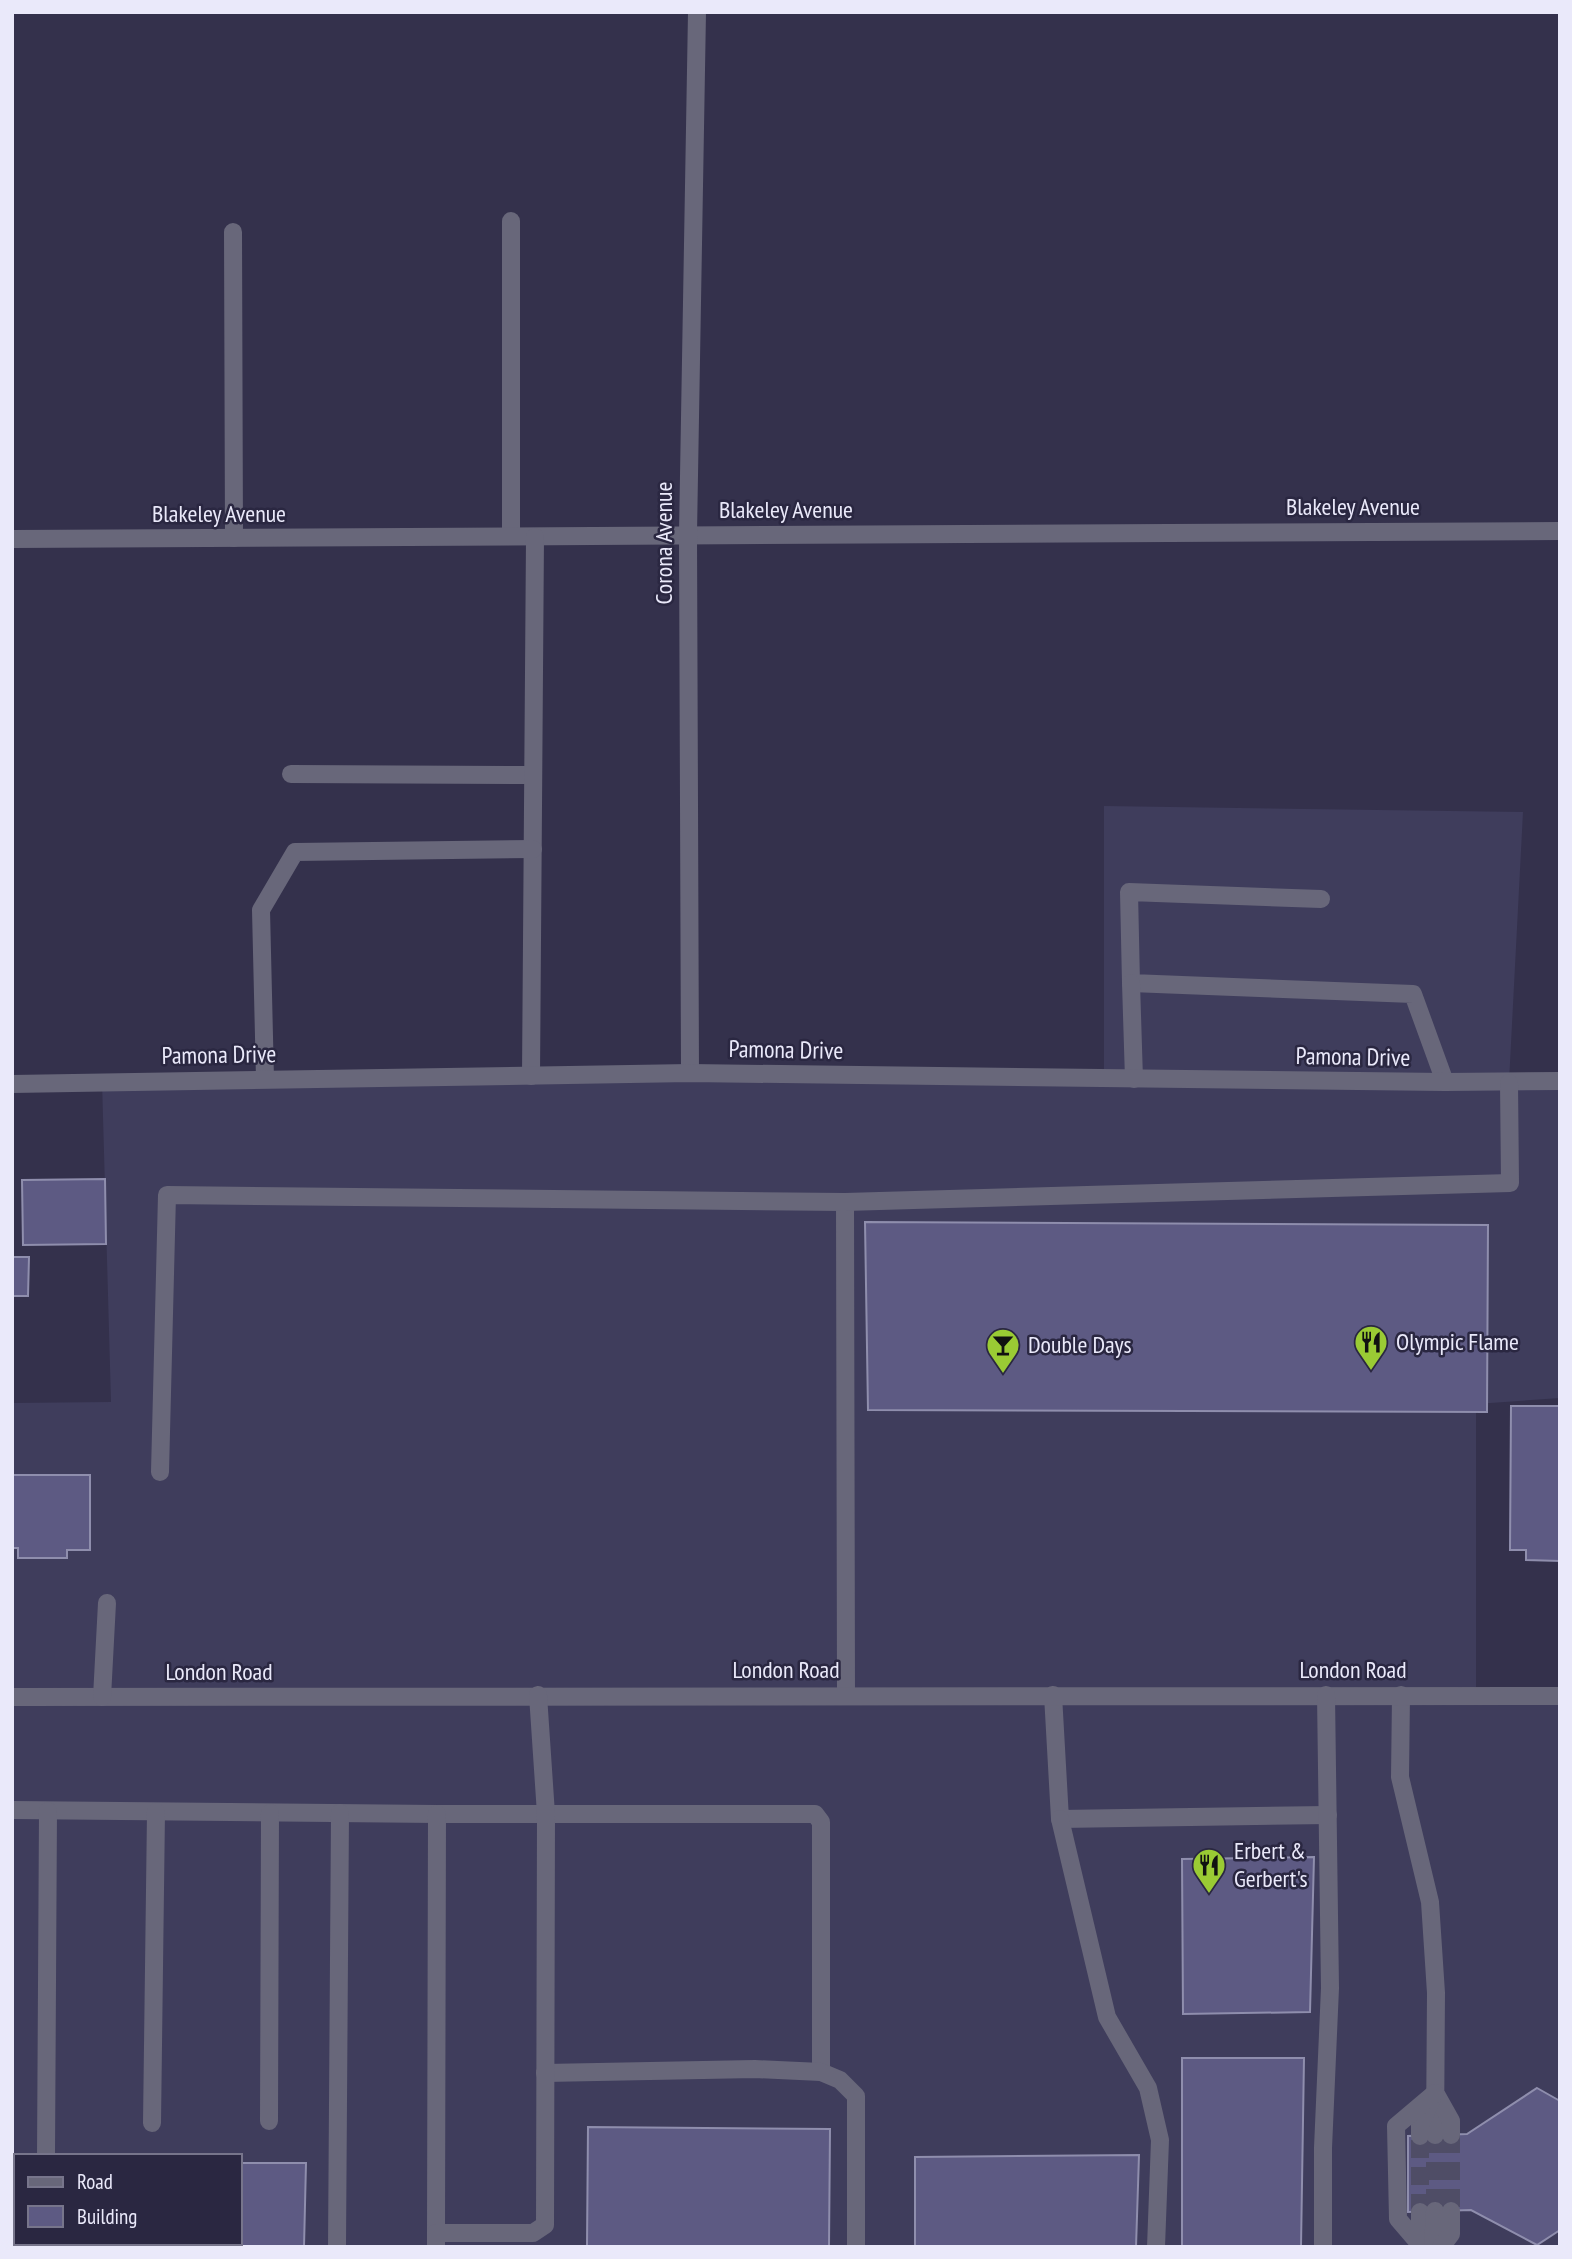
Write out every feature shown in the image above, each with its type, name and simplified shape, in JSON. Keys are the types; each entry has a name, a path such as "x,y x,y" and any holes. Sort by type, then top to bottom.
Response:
{"street":[{"name":"Corona Avenue","path":"690,1073 688,534 697,12"},
{"path":"512,221 512,536"},
{"path":"233,232 234,538"},
{"name":"Blakeley Avenue","path":"12,539 1560,531"},
{"path":"531,1076 535,537"},
{"path":"292,774 533,775"},
{"path":"265,1079 261,910 295,852 533,849"},
{"path":"1134,1079 1129,892 1321,899"},
{"path":"1131,983 1413,994 1445,1082"},
{"name":"Pamona Drive","path":"12,1084 690,1073 1509,1083 1560,1081"},
{"path":"160,1472 166,1195 845,1202 1510,1183 1509,1083"},
{"path":"845,1202 846,1695"},
{"path":"102,1697 107,1604"},
{"path":"437,1814 436,2240 533,2233 545,2225 546,1814 538,1695"},
{"path":"1053,1695 1060,1819 1107,2017 1148,2088 1160,2140 1156,2247"},
{"path":"1323,2247 1323,2148 1330,1988 1326,1695"},
{"path":"1401,1695 1399,1777 1430,1902 1436,1993 1435,2135"},
{"name":"London Road","path":"12,1697 1560,1696"},
{"path":"12,1810 815,1814 821,1822 821,2072"},
{"path":"46,2154 48,1811"},
{"path":"152,2123 156,1812"},
{"path":"269,2121 270,1813"},
{"path":"338,2247 340,1813"},
{"path":"1060,1819 1328,1815"},
{"path":"545,2073 755,2069 821,2072 840,2080 856,2096 856,2247"},
{"path":"1422,2247 1398,2218 1396,2126 1435,2093"},
{"path":"1430,2247 1420,2224 1435,2211 1451,2234 1441,2247"}],"shaded area":[{"path":"1104,806 1523,812 1509,1082 1560,1081 1560,1398 1476,1404 1476,1694 1560,1696 1560,2247 12,2247 12,1403 111,1402 102,1081 1104,1078"}],"building":[{"path":"105,1179 106,1244 23,1245 22,1180"},
{"path":"865,1222 1488,1225 1487,1412 868,1410"},
{"path":"12,1257 29,1257 28,1296 12,1296"},
{"path":"1511,1406 1560,1406 1560,1561 1526,1560 1526,1550 1510,1550"},
{"path":"12,1475 90,1475 90,1550 67,1550 67,1558 18,1558 18,1548 12,1548"},
{"path":"1314,1857 1310,2012 1183,2014 1182,1859"},
{"path":"1182,2058 1304,2058 1301,2247 1182,2247"},
{"path":"1537,2088 1560,2101 1560,2230 1537,2245 1471,2210 1408,2212 1408,2136 1467,2134"},
{"path":"588,2127 830,2129 829,2247 587,2247"},
{"path":"1139,2155 1136,2247 915,2247 915,2157"},
{"path":"242,2163 306,2163 304,2247 92,2247 242,2245"}],"tunnel":[{"path":"1435,2135 1435,2211"},
{"path":"1451,2135 1451,2211"},
{"path":"1420,2136 1420,2212"}],"place":[{"name":"Olympic Flame","path":"1371,1372"},
{"name":"Double Days","path":"1003,1375"},
{"name":"Erbert & Gerbert's","path":"1209,1895"}]}
